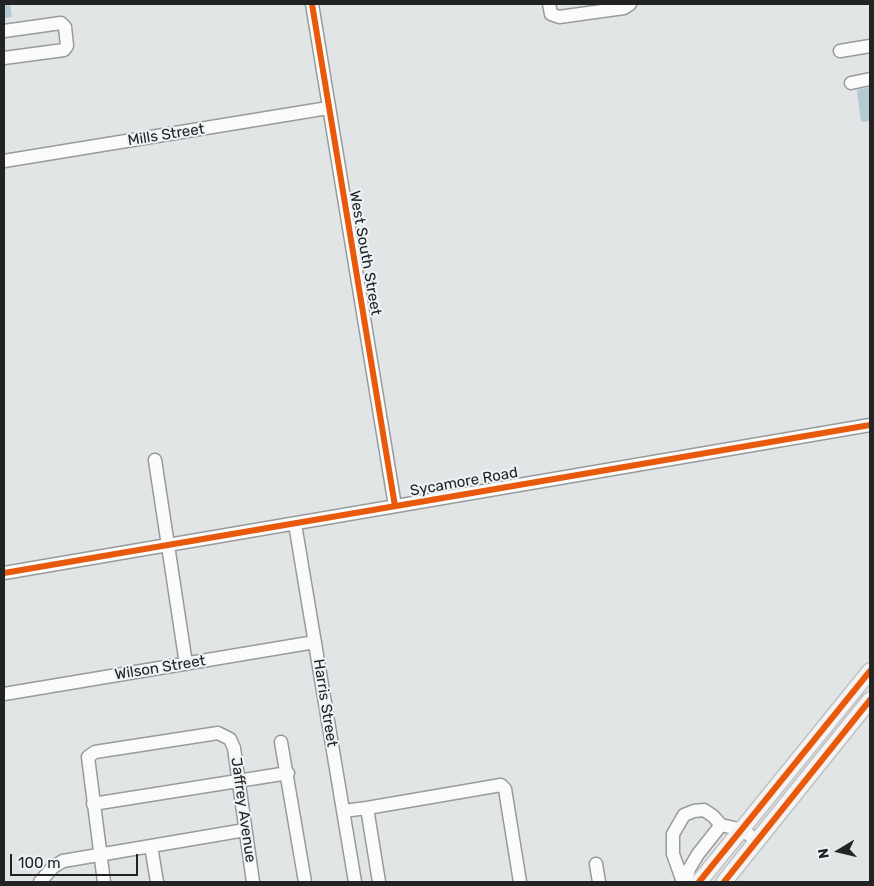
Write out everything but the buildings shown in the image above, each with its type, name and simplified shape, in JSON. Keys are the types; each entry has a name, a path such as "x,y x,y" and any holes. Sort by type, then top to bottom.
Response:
{"main road":[{"path":"699,882 870,671"},
{"path":"724,882 870,700"}],"street":[{"name":"West South Street","path":"312,4 396,506"},
{"path":"549,4 551,14 559,17 624,8 630,4"},
{"path":"4,31 61,23 65,27 67,46 64,50 4,58"},
{"path":"840,51 870,46"},
{"path":"851,82 870,79"},
{"name":"Mills Street","path":"4,161 328,108"},
{"name":"Sycamore Road","path":"4,573 870,425"},
{"path":"155,460 186,664"},
{"name":"Harris Street","path":"295,524 355,882"},
{"name":"Wilson Street","path":"4,694 315,642"},
{"name":"Jaffrey Avenue","path":"93,804 87,763 88,757 95,752 218,733 230,739 253,882"},
{"path":"281,742 288,773 305,882"},
{"path":"104,882 93,804 288,773"},
{"path":"343,811 501,785 505,789 520,882"},
{"path":"367,808 379,882"},
{"path":"685,882 673,854 673,834 677,824 684,815 704,810 721,825 743,830 757,841"},
{"path":"685,882 688,869 721,825"},
{"path":"40,882 57,863 245,830"},
{"path":"151,846 157,882"},
{"path":"596,864 598,882"}],"cycle path":[{"path":"312,4 395,506"},
{"path":"4,573 870,425"},
{"path":"699,882 870,671"},
{"path":"724,882 870,700"}]}
